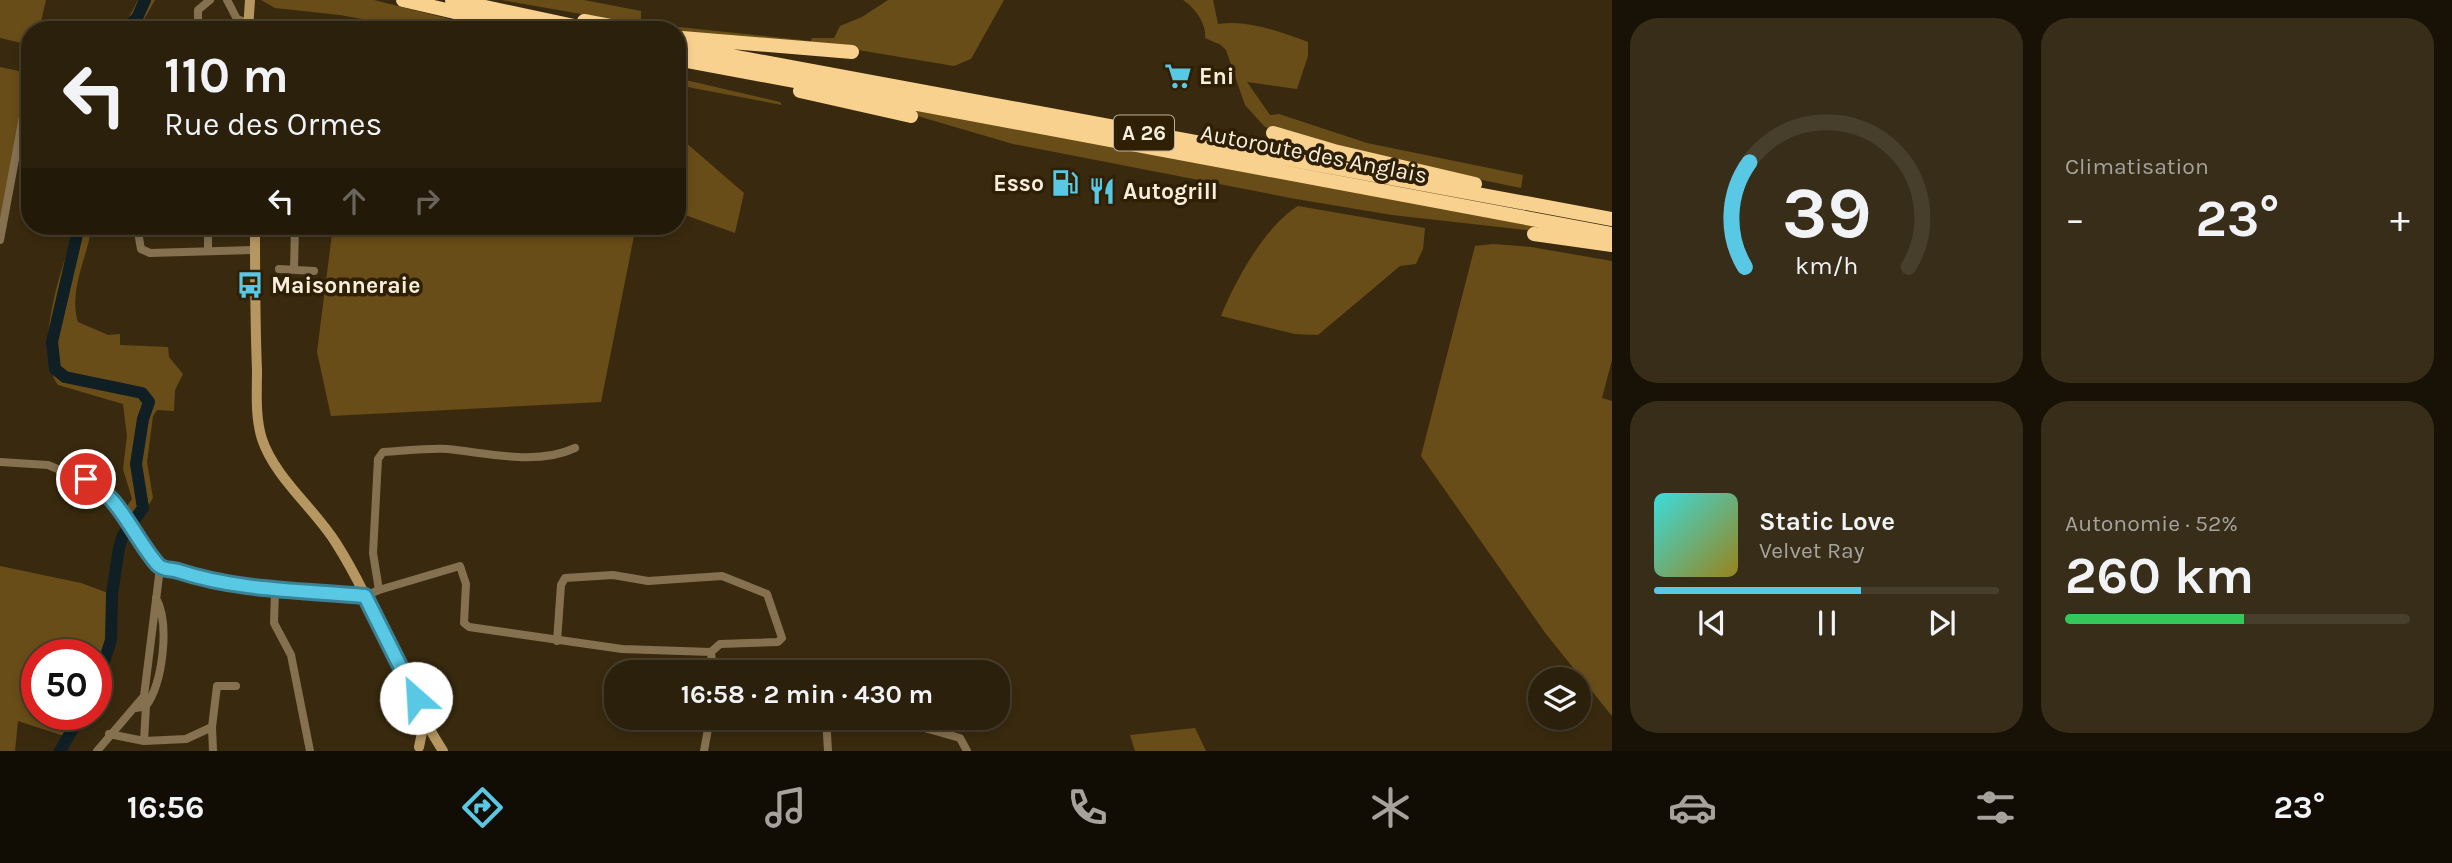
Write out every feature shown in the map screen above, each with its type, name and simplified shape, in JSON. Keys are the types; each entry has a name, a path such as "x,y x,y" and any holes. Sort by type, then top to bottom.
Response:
{"highway":[{"path":"403,0 494,21"},
{"path":"452,0 551,21 579,21"},
{"path":"686,38 852,52"},
{"name":"Autoroute des Anglais","path":"686,48 1612,218"},
{"name":"Autoroute des Anglais","path":"686,61 1612,234"},
{"path":"724,68 823,97 911,116"},
{"path":"1273,133 1334,151 1612,218"},
{"path":"1534,234 1612,244"}],"main road":[{"path":"246,21 250,0"},
{"path":"250,235 253,250"},
{"path":"254,235 257,402 262,439 277,466 335,541 416,698 424,723 440,747"},
{"path":"417,749 424,723"},
{"path":"417,749 429,742 440,747"}],"street":[{"path":"198,21 198,10 210,0"},
{"path":"227,0 242,21"},
{"path":"0,240 21,127"},
{"path":"139,235 141,249 150,253 253,250"},
{"path":"208,235 208,250"},
{"path":"293,270 295,235"},
{"path":"279,269 314,271"},
{"path":"379,590 373,540 378,459 383,452 444,449 520,456 559,455 575,448"},
{"path":"0,462 48,465 99,485 160,568 202,580 275,591 365,596 460,566 465,572 466,584 464,623 469,626 557,641 622,649 711,652 720,644 778,642 782,638 766,594 722,576 648,581 613,575 565,578 561,585 557,641"},
{"path":"97,751 144,696 160,568"},
{"path":"275,591 274,623 291,655 310,751"},
{"path":"144,741 145,706 158,685 163,619 156,598"},
{"path":"711,652 712,660"},
{"path":"213,751 212,727 217,686 236,687"},
{"path":"133,709 145,706"},
{"path":"110,734 144,741 186,739 212,727"},
{"path":"704,751 708,730"},
{"path":"827,730 828,751"},
{"path":"932,730 960,738 967,751"}],"shaded area":[{"path":"0,0 46,0 41,21 21,21 21,43 0,38"},
{"path":"138,0 155,0 143,21 125,21"},
{"path":"261,0 374,0 457,21 373,21 275,8"},
{"path":"501,0 584,0 641,11 641,21 621,21"},
{"path":"888,0 1004,0 971,59 954,66 852,49 686,32 686,28 811,41 812,38 834,38 840,26 862,17"},
{"path":"1183,0 1213,0 1218,24 1252,25 1308,42 1308,56 1297,89 1247,82 1270,115 1279,114 1367,143 1523,175 1521,188 1438,171 1265,127 1245,105 1226,50 1205,38 1199,17"},
{"path":"0,67 21,72 21,112 0,227"},
{"path":"686,80 780,102 782,105 686,87"},
{"path":"892,105 1537,226 1535,231 1392,215 1296,199 1013,144 890,108"},
{"path":"686,143 744,193 735,233 686,215"},
{"path":"1298,206 1425,228 1423,249 1416,264 1400,266 1318,335 1295,334 1221,316 1252,255 1274,227"},
{"path":"90,235 75,298 78,322 108,335 120,334 120,345 168,347 169,357 183,374 175,390 174,411 157,410 153,416 147,462 153,498 136,525 124,510 132,499 123,469 127,436 123,404 58,385 52,373 49,325 64,262 74,236"},
{"path":"332,235 634,235 601,402 331,416 317,352"},
{"path":"1493,244 1531,247 1612,261 1612,360 1602,398 1612,401 1612,716 1591,690 1591,667 1573,667 1546,634 1421,456 1475,246"},
{"path":"0,566 81,583 111,594 109,639 21,639 21,722 18,721 15,751 0,751"},
{"path":"1195,728 1206,751 1135,751 1130,735"},
{"path":"46,730 67,730 64,736"}],"waterway":[{"path":"134,21 145,0"},
{"path":"77,235 52,342 55,369 65,377 142,393 149,402 143,419 136,464 143,508 123,535 119,548 112,594 111,639"},
{"path":"60,751 72,730"}],"place":[{"name":"Eni","path":"1178,76"},
{"name":"Esso","path":"1065,183"},
{"name":"Autogrill","path":"1102,191"},
{"name":"Maisonneraie","path":"250,285"}],"route":[{"path":"86,479 99,485 113,501 160,568 175,570 202,580 275,591 303,590 365,596 416,698"}]}
